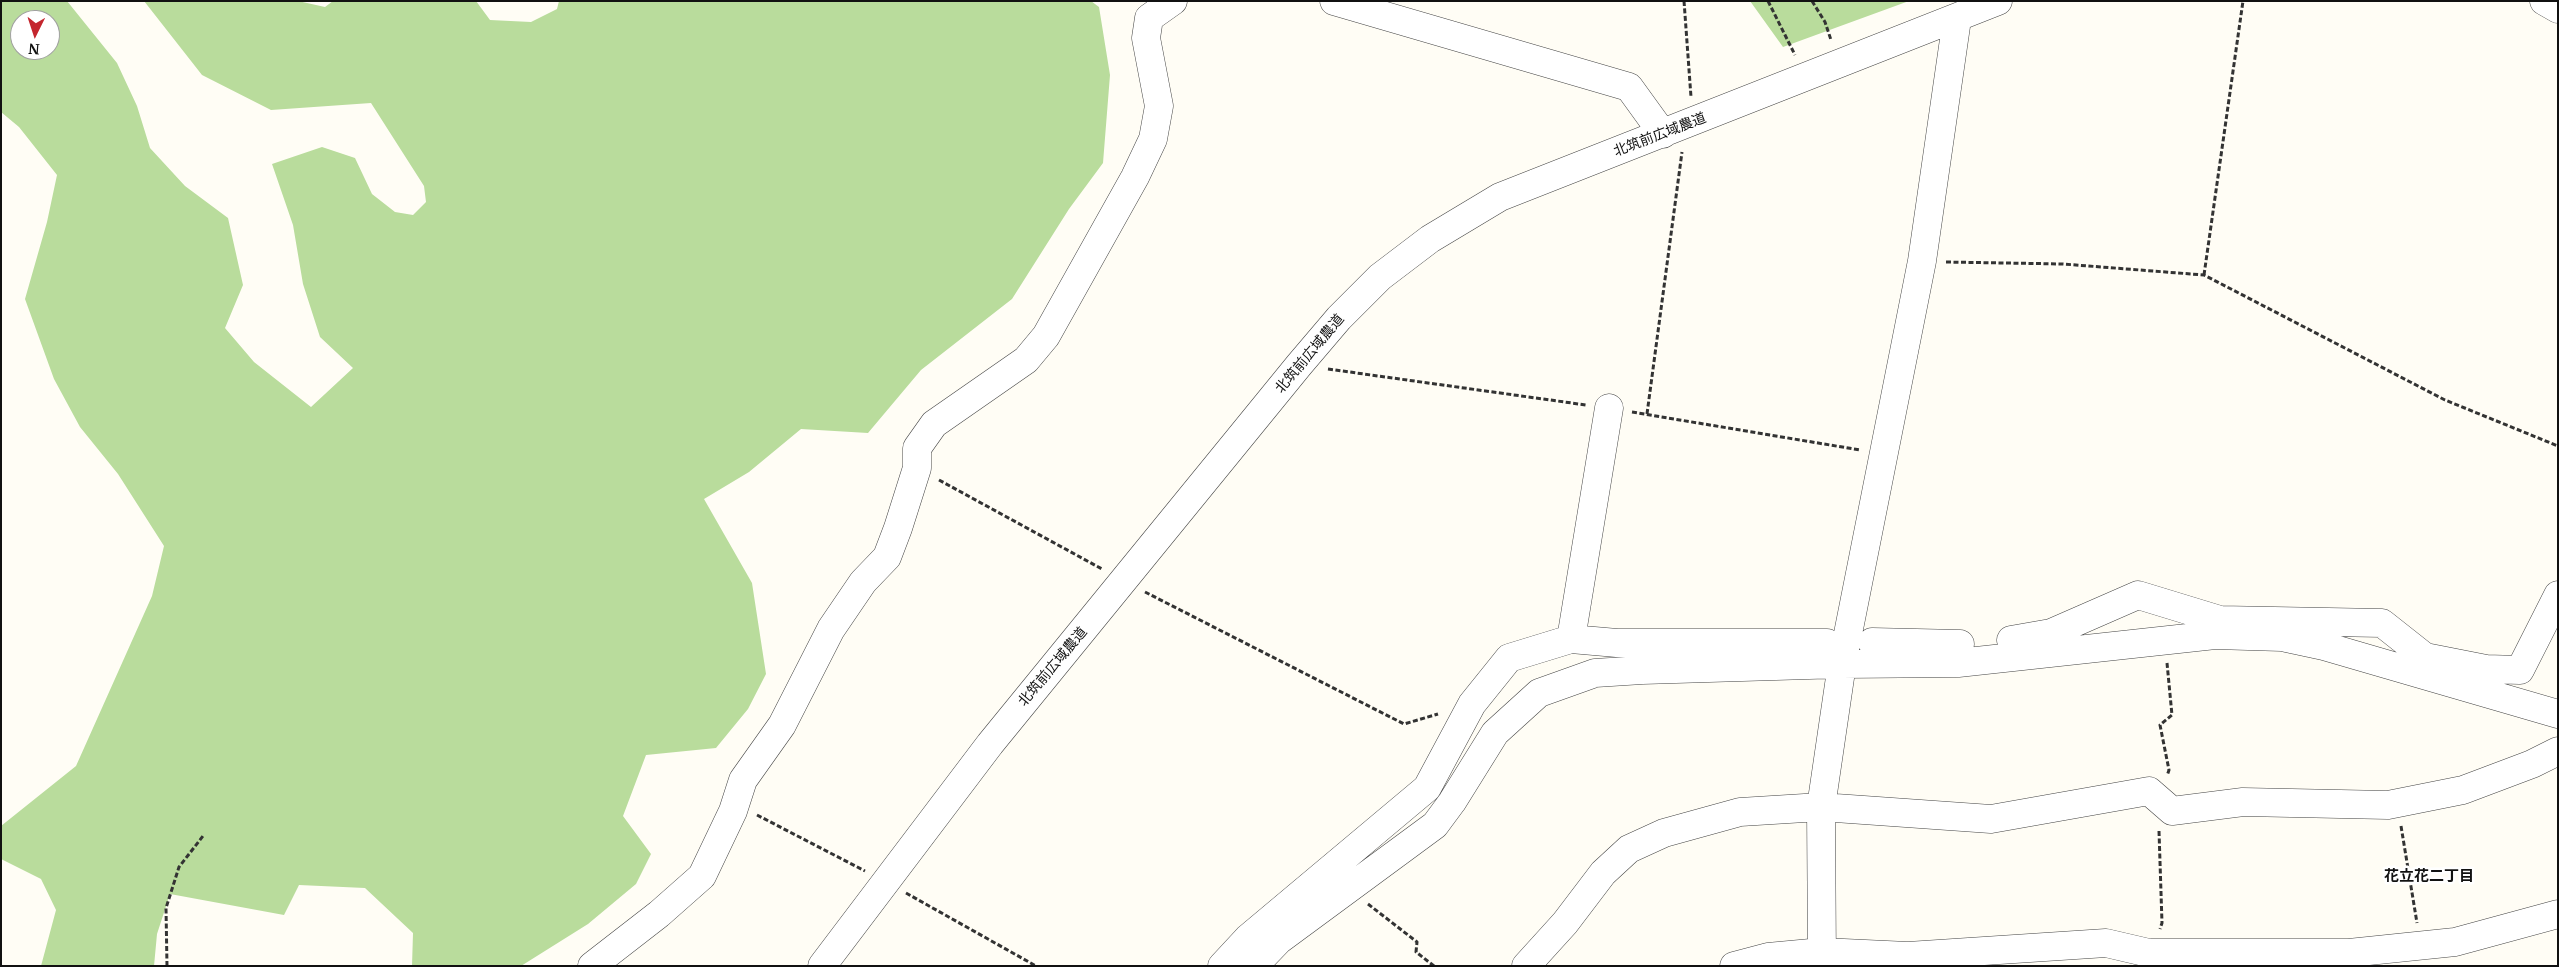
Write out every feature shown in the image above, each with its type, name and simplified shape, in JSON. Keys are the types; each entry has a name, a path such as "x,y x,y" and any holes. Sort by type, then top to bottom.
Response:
{"street":[{"path":"592,966 659,914 702,876 732,811 743,780 782,725 831,629 863,582 887,557 917,468 917,448 934,424 1026,360 1046,336 1135,177 1153,139 1158,106 1146,38 1149,18 1173,1"},
{"path":"1334,1 1629,87 1679,128"},
{"name":"北筑前広域農道","path":"822,966 990,744 1339,318 1380,277 1430,239 1500,197 1957,19 1998,1"},
{"path":"2544,1 2558,9"},
{"path":"1822,959 1820,807 1834,654 1922,261 1957,19"},
{"path":"1571,639 1609,408"},
{"path":"1872,642 1951,645 2021,639 2051,633 2138,595 2220,620 2382,623 2425,657 2486,669 2520,670 2558,595"},
{"path":"1222,966 1248,938 1427,788 1472,704 1509,658 1571,639 1958,663 2215,635 2282,637 2324,646 2558,714"},
{"path":"1254,966 1279,940 1435,825 1452,802 1495,733 1539,693 1595,673 1834,654"},
{"path":"1455,736 1485,748"},
{"path":"1526,966 1565,922 1603,873 1629,849 1664,833 1740,812 1820,807 1991,819 2149,791 2172,811 2243,802 2314,805 2398,803 2464,790 2532,764 2558,751"},
{"path":"1734,966 1768,956 1822,959 1908,956 2106,943 2149,953 2349,953 2455,942 2558,914"}],"path":[{"path":"1648,414 1683,144 1679,128 1684,1"},
{"path":"1768,1 1804,79"},
{"path":"1812,1 1825,22 1839,65"},
{"path":"2204,275 2243,1"},
{"path":"1922,261 2063,264 2204,275 2445,400 2558,446"},
{"path":"917,468 1124,582 1404,724 1472,704"},
{"path":"2398,803 2421,947"},
{"path":"167,966 166,908 179,867 203,836"},
{"path":"1348,888 1417,942 1416,952 1434,966"}],"green space":[{"path":"1,1 67,1 117,63 137,106 150,148 185,186 228,218 243,285 225,328 254,362 311,407 353,368 320,337 303,284 293,225 272,164 322,147 355,158 372,194 395,212 413,215 426,202 424,186 371,103 271,110 202,75 144,1 298,1 325,7 333,1 476,1 490,20 531,22 557,9 559,1 1091,1 1099,7 1110,75 1103,163 1069,209 1012,299 921,370 868,433 801,429 749,472 704,499 752,583 766,674 748,709 716,748 646,755 623,816 651,854 636,884 588,924 521,966 412,966 413,933 365,888 299,885 284,915 170,894 157,934 154,966 41,966 56,910 41,879 1,859 1,826 76,766 152,596 164,546 118,474 80,427 54,379 25,299 47,222 57,175 19,127 1,112"},
{"path":"1750,1 1909,1 1783,47"}],"district":[{"name":"花立花二丁目","path":"2429,877"}]}
